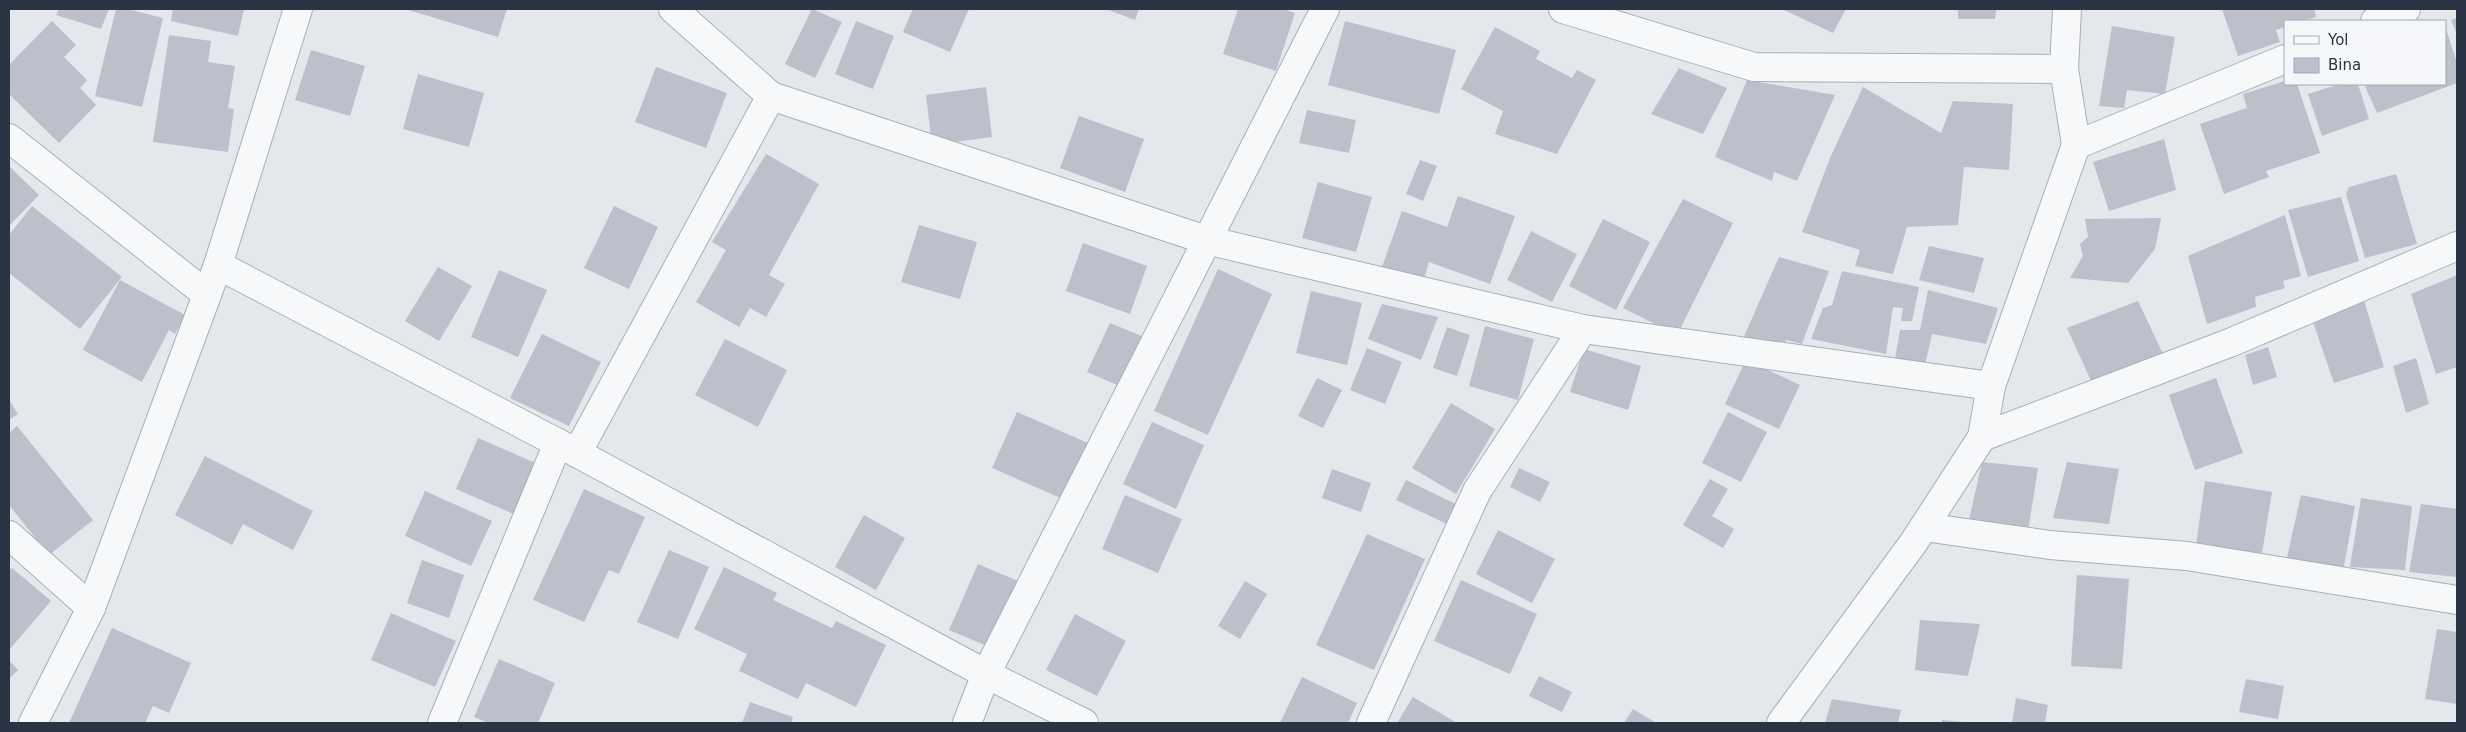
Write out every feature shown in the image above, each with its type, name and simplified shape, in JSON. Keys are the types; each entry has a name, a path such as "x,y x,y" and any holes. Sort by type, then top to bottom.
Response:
{"street":[{"path":"33,723 91,608 218,265 298,9"},
{"path":"673,9 771,96 1206,240 1583,329 1991,386"},
{"path":"967,723 986,674 1325,9"},
{"path":"1563,9 1754,67 2064,69"},
{"path":"1781,723 1924,527 1982,437 1991,386 2076,145 2064,69 2067,9"},
{"path":"2378,20 2406,9"},
{"path":"2076,145 2284,59"},
{"path":"442,723 567,448 771,96"},
{"path":"9,138 206,294"},
{"path":"1982,437 2232,342 2457,246"},
{"path":"218,265 567,448 986,674 1084,723"},
{"path":"1371,723 1477,491 1583,329"},
{"path":"1924,527 2050,545 2187,556 2457,600"},
{"path":"9,535 91,608"}],"building":[{"path":"59,9 109,9 101,29 56,15"},
{"path":"116,9 127,9 163,18 142,107 95,96"},
{"path":"173,9 244,9 238,36 171,21"},
{"path":"405,9 507,9 498,37"},
{"path":"812,9 842,22 815,78 785,64"},
{"path":"913,9 969,9 950,52 903,32"},
{"path":"1106,9 1139,9 1135,20"},
{"path":"1238,9 1283,9 1295,13 1276,71 1223,54"},
{"path":"1782,9 1846,9 1833,33"},
{"path":"1958,9 1996,9 1995,19 1958,19"},
{"path":"2222,9 2314,9 2316,17 2306,20 2284,20 2284,27 2276,30 2280,42 2238,56"},
{"path":"2457,18 2457,34 2451,20"},
{"path":"52,21 76,45 64,57 87,80 80,88 96,105 59,143 9,94 9,65"},
{"path":"856,21 894,36 873,89 835,74"},
{"path":"1345,21 1456,50 1439,114 1328,85"},
{"path":"2112,26 2175,37 2165,94 2127,90 2124,108 2099,106"},
{"path":"1495,27 1540,51 1536,59 1572,78 1577,70 1596,80 1557,154 1495,134 1503,111 1461,89"},
{"path":"2446,29 2457,63 2457,83 2377,113 2364,85 2446,85"},
{"path":"169,35 211,41 208,62 235,66 228,108 234,109 228,152 153,142"},
{"path":"311,50 365,66 350,116 295,100"},
{"path":"656,67 727,93 706,148 635,122"},
{"path":"1679,68 1727,88 1703,134 1651,114"},
{"path":"418,74 484,93 469,147 403,129"},
{"path":"1747,80 1835,95 1797,181 1774,172 1772,181 1715,157"},
{"path":"2284,81 2284,85 2297,85 2320,153 2266,171 2269,177 2224,194 2200,124 2247,108 2243,94"},
{"path":"2337,85 2358,85 2369,119 2322,136 2308,94"},
{"path":"986,87 992,137 932,145 926,95"},
{"path":"1863,87 1941,133 1953,101 2013,104 2009,170 1964,167 1958,225 1907,227 1893,274 1855,266 1860,250 1802,232 1830,158"},
{"path":"1307,110 1356,120 1349,153 1299,143"},
{"path":"1079,116 1144,139 1125,192 1060,168"},
{"path":"2164,139 2176,190 2109,211 2093,162"},
{"path":"766,154 819,184 769,275 785,284 766,317 750,308 739,327 696,302 726,250 712,242"},
{"path":"1420,160 1437,166 1423,201 1406,194"},
{"path":"9,166 39,195 9,226"},
{"path":"2396,174 2417,244 2365,258 2346,194 2349,187"},
{"path":"1318,182 1372,197 1356,252 1302,238"},
{"path":"1458,196 1515,216 1490,284 1429,262 1423,282 1382,267 1402,211 1447,227"},
{"path":"2341,197 2359,261 2308,277 2288,210"},
{"path":"1683,199 1733,223 1677,335 1623,308"},
{"path":"32,206 122,277 80,329 9,273 9,235"},
{"path":"614,206 658,227 629,289 584,268"},
{"path":"2285,215 2301,276 2283,281 2285,288 2255,297 2256,307 2207,324 2188,256"},
{"path":"2161,218 2155,249 2128,283 2070,278 2083,256 2080,244 2088,237 2085,219"},
{"path":"1603,219 1650,242 1616,310 1569,286"},
{"path":"919,225 977,242 960,299 901,282"},
{"path":"1531,231 1577,254 1552,302 1507,280"},
{"path":"1083,243 1147,266 1130,314 1066,291"},
{"path":"1929,246 1984,258 1974,293 1919,280"},
{"path":"1779,257 1829,271 1802,344 1786,340 1783,348 1742,341"},
{"path":"438,267 472,286 439,341 405,321"},
{"path":"1218,269 1272,294 1208,435 1154,411"},
{"path":"499,270 547,290 518,357 471,337"},
{"path":"1842,271 1919,287 1912,321 1901,321 1903,308 1893,307 1886,354 1811,339 1823,308 1832,305"},
{"path":"2457,275 2457,367 2436,374 2411,294"},
{"path":"120,280 185,315 175,334 169,330 142,382 83,350"},
{"path":"1928,290 1998,308 1986,344 1932,334 1925,365 1895,359 1900,330 1920,330"},
{"path":"1311,291 1362,303 1347,365 1296,353"},
{"path":"2363,297 2384,367 2334,383 2312,319"},
{"path":"2138,301 2164,356 2093,385 2067,328"},
{"path":"1382,304 1438,317 1421,360 1368,339"},
{"path":"1110,323 1144,337 1122,387 1087,372"},
{"path":"1485,326 1534,339 1518,400 1469,386"},
{"path":"1447,327 1470,335 1457,376 1433,368"},
{"path":"542,334 601,362 569,426 510,398"},
{"path":"725,339 787,370 758,427 695,395"},
{"path":"2268,347 2277,377 2253,385 2245,355"},
{"path":"1367,348 1402,362 1385,404 1350,390"},
{"path":"1584,349 1641,366 1628,410 1570,392"},
{"path":"2416,358 2429,404 2406,413 2393,366"},
{"path":"1746,360 1800,385 1779,429 1725,404"},
{"path":"1317,378 1342,390 1323,428 1298,416"},
{"path":"2216,378 2243,453 2195,470 2169,395"},
{"path":"9,400 18,414 9,420"},
{"path":"1451,403 1495,429 1456,494 1412,468"},
{"path":"1017,412 1088,443 1063,499 992,468"},
{"path":"1728,412 1767,432 1741,482 1702,463"},
{"path":"1152,422 1204,445 1176,509 1123,484"},
{"path":"17,426 93,520 49,555 9,505 9,433"},
{"path":"478,438 540,465 518,516 456,489"},
{"path":"205,456 313,511 293,550 243,524 232,545 175,515"},
{"path":"1982,462 2038,468 2028,531 1969,520"},
{"path":"2067,462 2119,469 2109,524 2053,518"},
{"path":"1519,468 1550,482 1540,502 1510,487"},
{"path":"1332,469 1371,483 1361,512 1322,498"},
{"path":"1710,479 1728,489 1712,516 1734,529 1723,548 1683,525"},
{"path":"1406,480 1458,505 1449,525 1396,500"},
{"path":"2205,481 2272,492 2262,553 2196,545"},
{"path":"584,489 645,517 619,574 609,570 584,622 533,600"},
{"path":"425,491 492,521 471,566 405,536"},
{"path":"1125,495 1182,519 1158,573 1102,549"},
{"path":"2301,495 2355,506 2343,571 2286,562"},
{"path":"2361,498 2412,506 2405,570 2350,567"},
{"path":"2421,504 2457,509 2457,577 2409,572"},
{"path":"864,515 905,538 876,590 835,567"},
{"path":"1498,530 1555,559 1532,603 1476,574"},
{"path":"1367,534 1425,559 1374,670 1316,645"},
{"path":"669,550 709,567 678,639 637,622"},
{"path":"422,560 464,575 449,618 407,603"},
{"path":"978,564 1018,581 989,647 949,630"},
{"path":"724,567 777,593 773,600 832,628 836,621 886,645 856,707 806,683 798,699 739,671 747,654 694,629"},
{"path":"12,568 51,601 9,650 9,571"},
{"path":"2077,575 2129,579 2122,669 2071,666"},
{"path":"1461,580 1537,614 1510,674 1434,641"},
{"path":"1245,581 1267,594 1240,639 1218,626"},
{"path":"391,613 456,641 435,687 371,660"},
{"path":"1075,614 1126,641 1097,696 1046,670"},
{"path":"1920,620 1980,624 1968,676 1915,670"},
{"path":"112,628 191,663 169,713 153,706 145,723 69,723"},
{"path":"2437,629 2457,632 2457,704 2425,699"},
{"path":"499,659 555,683 538,723 488,723 474,717"},
{"path":"9,660 18,670 9,679"},
{"path":"1539,676 1572,692 1562,712 1529,696"},
{"path":"1302,677 1357,703 1348,723 1280,723"},
{"path":"2246,679 2284,686 2278,719 2239,712"},
{"path":"1413,697 1457,723 1397,723"},
{"path":"2016,698 2048,705 2045,721 2050,723 2012,723"},
{"path":"1832,699 1901,710 1898,723 1825,723"},
{"path":"750,702 793,717 791,723 742,723"},
{"path":"1633,709 1656,723 1624,723"},
{"path":"1942,720 1963,722 1963,723 1942,723"}]}
